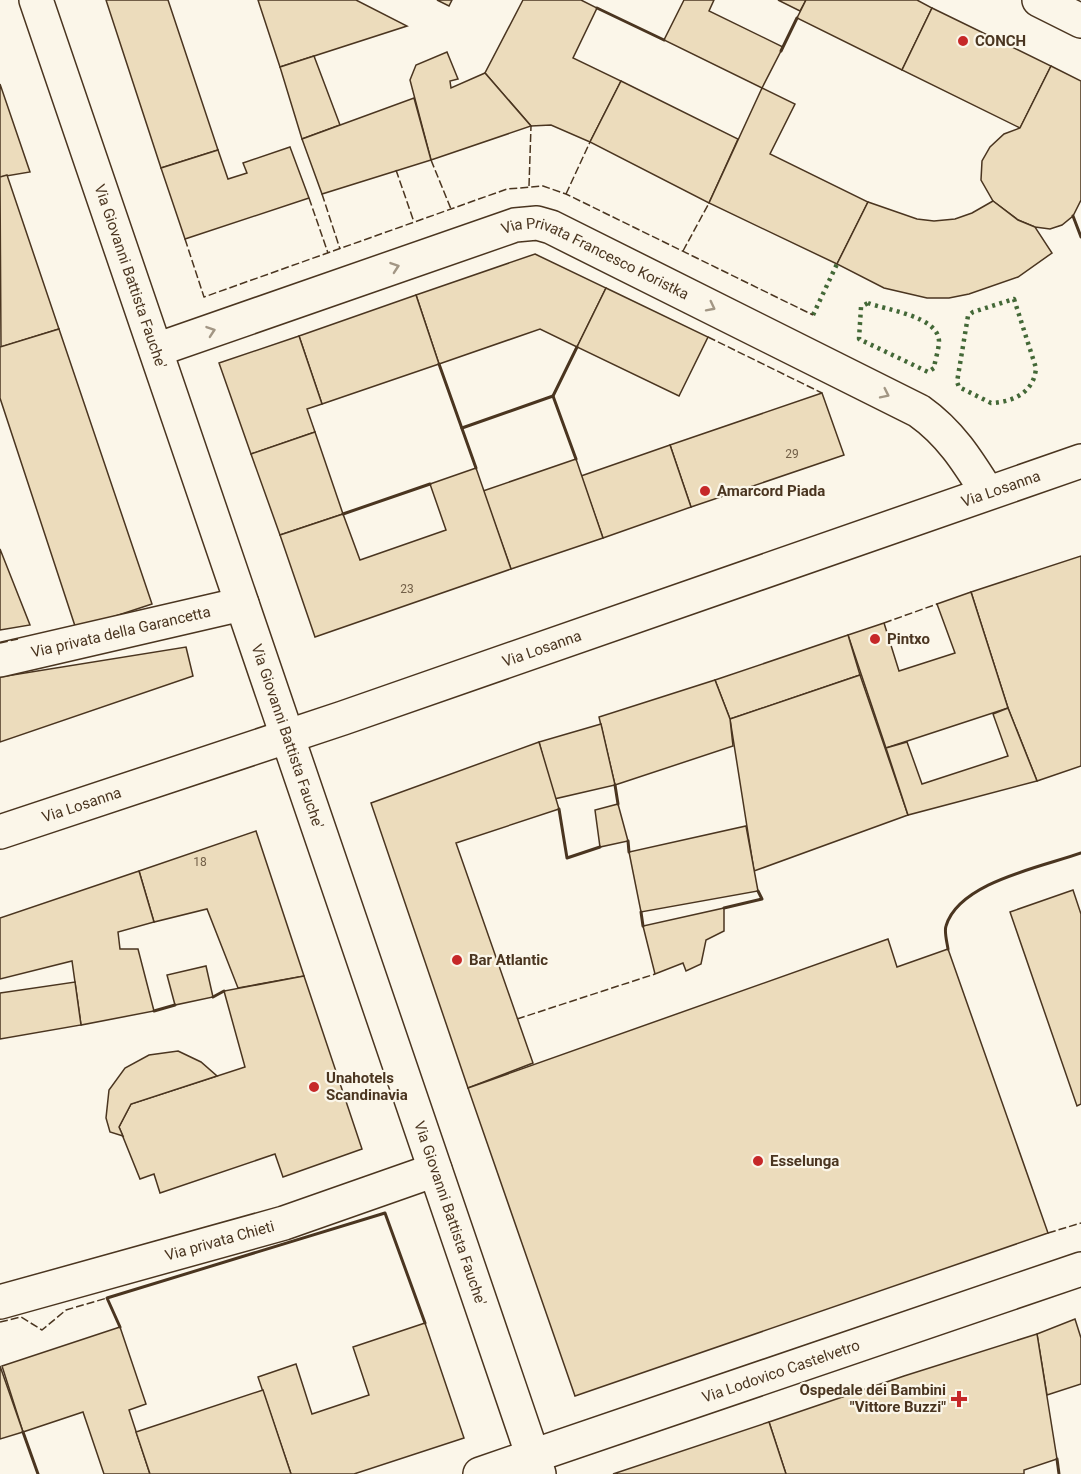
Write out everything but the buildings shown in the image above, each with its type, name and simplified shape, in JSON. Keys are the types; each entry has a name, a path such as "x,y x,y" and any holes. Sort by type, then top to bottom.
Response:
{"street":[{"name":"Via Giovanni Battista Fauche'","path":"36,0 536,1465"},
{"path":"1039,0 1081,21"},
{"name":"Via Privata Francesco Koristka","path":"156,350 516,225 537,223 551,227 919,411 936,423 958,446 987,492"},
{"name":"Via Losanna","path":"0,832 287,736 1081,461"},
{"name":"Via privata della Garancetta","path":"0,660 242,604"},
{"name":"Via privata Chieti","path":"0,1302 284,1223 435,1170"},
{"name":"Via Lodovico Castelvetro","path":"480,1474 536,1465 1081,1269"}],"hedge":[{"path":"813,315 837,264"},
{"path":"1014,299 1036,368 1031,383 1021,394 1015,398 991,403 959,387 957,382 968,316 973,312 1014,299"},
{"path":"868,303 910,315 930,326 936,332 939,341 934,368 928,372 859,339 861,307 868,303"}],"fence":[{"path":"529,186 531,126"},
{"path":"566,194 590,142"},
{"path":"431,160 451,209"},
{"path":"396,170 414,222"},
{"path":"185,239 204,297 507,189 543,186 566,194 813,315"},
{"path":"322,194 340,249"},
{"path":"309,198 328,253"},
{"path":"683,251 709,203"},
{"path":"708,337 822,393"},
{"path":"884,623 937,604"},
{"path":"0,643 18,639"},
{"path":"517,1019 655,974"},
{"path":"1048,1233 1081,1223"},
{"path":"0,1322 21,1317 42,1330 66,1310 107,1298"}],"wall":[{"path":"597,8 664,40"},
{"path":"781,51 797,18"},
{"path":"1073,216 1081,237"},
{"path":"553,396 577,347"},
{"path":"439,364 476,468"},
{"path":"462,428 553,396 576,459"},
{"path":"343,514 430,484"},
{"path":"615,785 618,804"},
{"path":"559,809 567,858 600,847"},
{"path":"628,841 629,852"},
{"path":"948,949 946,926 954,911 967,898 1004,878 1081,853"},
{"path":"724,908 762,899 758,891"},
{"path":"641,912 643,926"},
{"path":"213,997 224,991"},
{"path":"154,1011 175,1005"},
{"path":"120,1327 107,1298 385,1213 425,1323"},
{"path":"23,1432 38,1474"},
{"path":"1057,1459 1059,1474"}],"place":[{"name":"CONCH","path":"963,41"},
{"name":"Amarcord Piada","path":"705,491"},
{"name":"Pintxo","path":"875,639"},
{"name":"Bar Atlantic","path":"457,960"},
{"name":"Unahotels Scandinavia","path":"314,1087"},
{"name":"Esselunga","path":"758,1161"},
{"name":"Ospedale dei Bambini \"Vittore Buzzi\"","path":"959,1399"}]}
